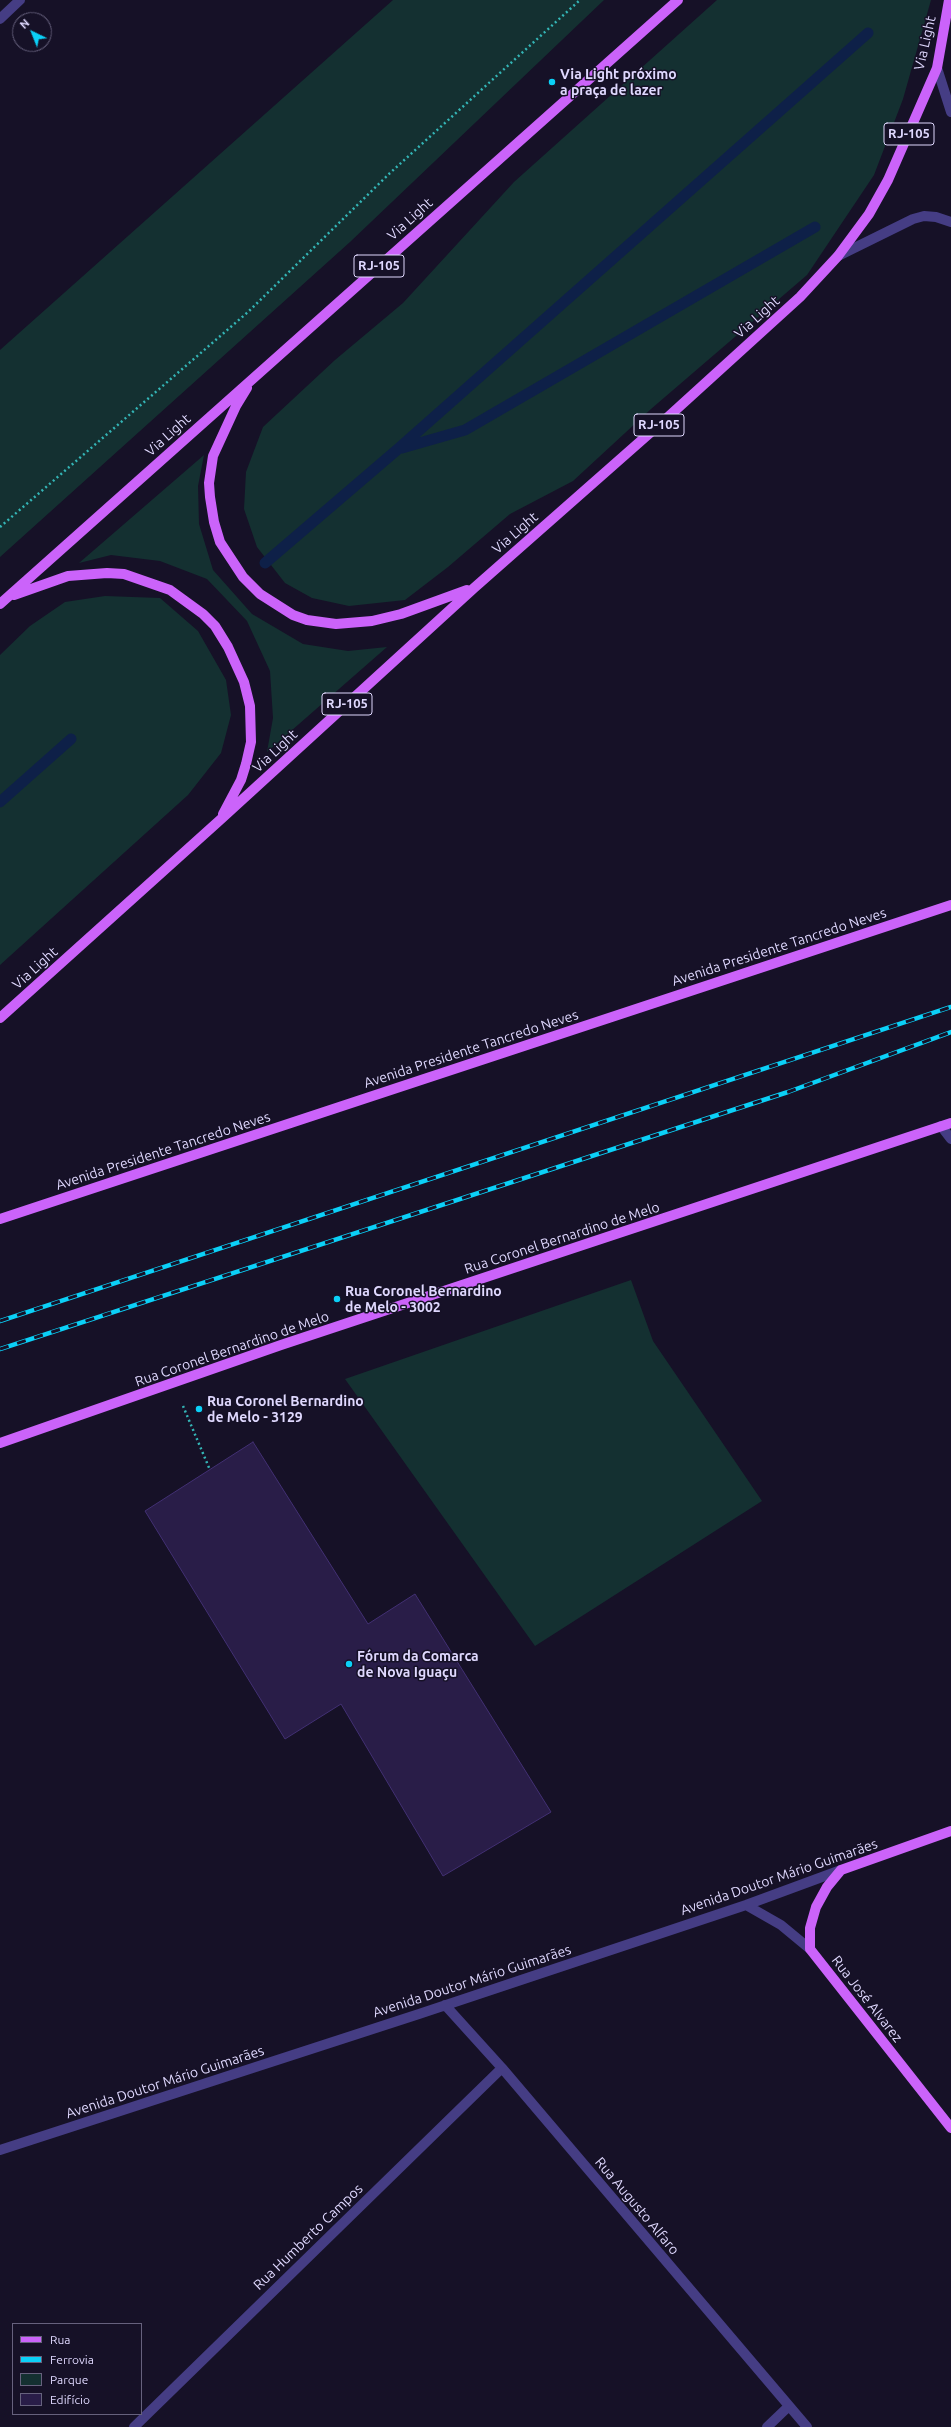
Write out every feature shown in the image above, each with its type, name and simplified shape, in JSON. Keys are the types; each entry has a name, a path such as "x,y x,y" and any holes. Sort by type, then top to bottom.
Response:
{"main road":[{"name":"Via Light","path":"3,601 678,0"},
{"name":"Via Light","path":"1,1017 220,820 474,588 771,324 838,256 869,214 888,180 937,68 949,0"},
{"path":"255,376 236,406 219,440 213,456 209,483 211,508 220,542 230,560 250,585 270,602 293,615 307,620 336,624 372,621 401,614 474,588"},
{"path":"3,601 68,576 107,573 124,574 159,585 183,598 203,614 224,638 238,666 244,682 252,725 251,742 241,780 220,820"},
{"name":"Avenida Presidente Tancredo Neves","path":"0,1219 951,905"},
{"name":"Rua Coronel Bernardino de Melo","path":"0,1443 174,1384 281,1345 951,1123"},
{"name":"Avenida Doutor Mário Guimarães","path":"841,1870 951,1831"},
{"path":"810,1949 810,1928 816,1907 827,1888 841,1870"},
{"name":"Rua José Alvarez","path":"810,1949 951,2128"}],"street":[{"path":"0,19 20,0"},
{"path":"937,68 951,112"},
{"path":"838,256 913,219 924,216 936,217 951,222"},
{"path":"941,1126 951,1139"},
{"name":"Avenida Doutor Mário Guimarães","path":"0,2150 746,1905 841,1870"},
{"name":"Rua José Alvarez","path":"746,1905 781,1926 810,1949"},
{"name":"Rua Augusto Alfaro","path":"445,2005 502,2068 807,2427"},
{"name":"Rua Humberto Campos","path":"134,2427 502,2068"},
{"path":"767,2427 789,2406"}],"path":[{"path":"0,527 248,312 390,173 580,0"},
{"path":"174,1384 210,1470"}],"green space":[{"path":"393,0 604,0 350,242 0,557 0,350"},
{"path":"717,0 931,0 903,99 874,175 807,275 651,409 573,481 510,514 448,567 405,600 349,606 312,598 285,583 257,547 244,509 246,472 263,427 335,360 403,303 514,182"},
{"path":"204,455 198,486 199,524 213,570 252,614 303,644 348,651 387,647 267,752 273,718 270,671 247,621 207,579 160,561 111,555 79,563"},
{"path":"105,596 160,598 198,631 226,680 231,715 221,753 188,795 0,965 0,655 30,626 65,602"},
{"path":"631,1280 653,1341 762,1501 535,1646 345,1379"}],"building":[{"name":"Fórum da Comarca de Nova Iguaçu","path":"253,1442 368,1624 415,1594 551,1812 443,1876 341,1704 285,1739 145,1511"}],"waterway":[{"path":"265,563 398,449 868,33"},
{"path":"402,448 465,430 815,227"},
{"path":"0,802 71,739"}],"railway":[{"path":"0,1321 951,1007"},
{"path":"0,1349 788,1092 951,1032"}],"place":[{"name":"Via Light próximo a praça de lazer","path":"552,82"},
{"name":"Rua Coronel Bernardino de Melo - 3002","path":"337,1299"},
{"name":"Rua Coronel Bernardino de Melo - 3129","path":"199,1409"},
{"name":"Fórum da Comarca de Nova Iguaçu","path":"349,1664"}]}
